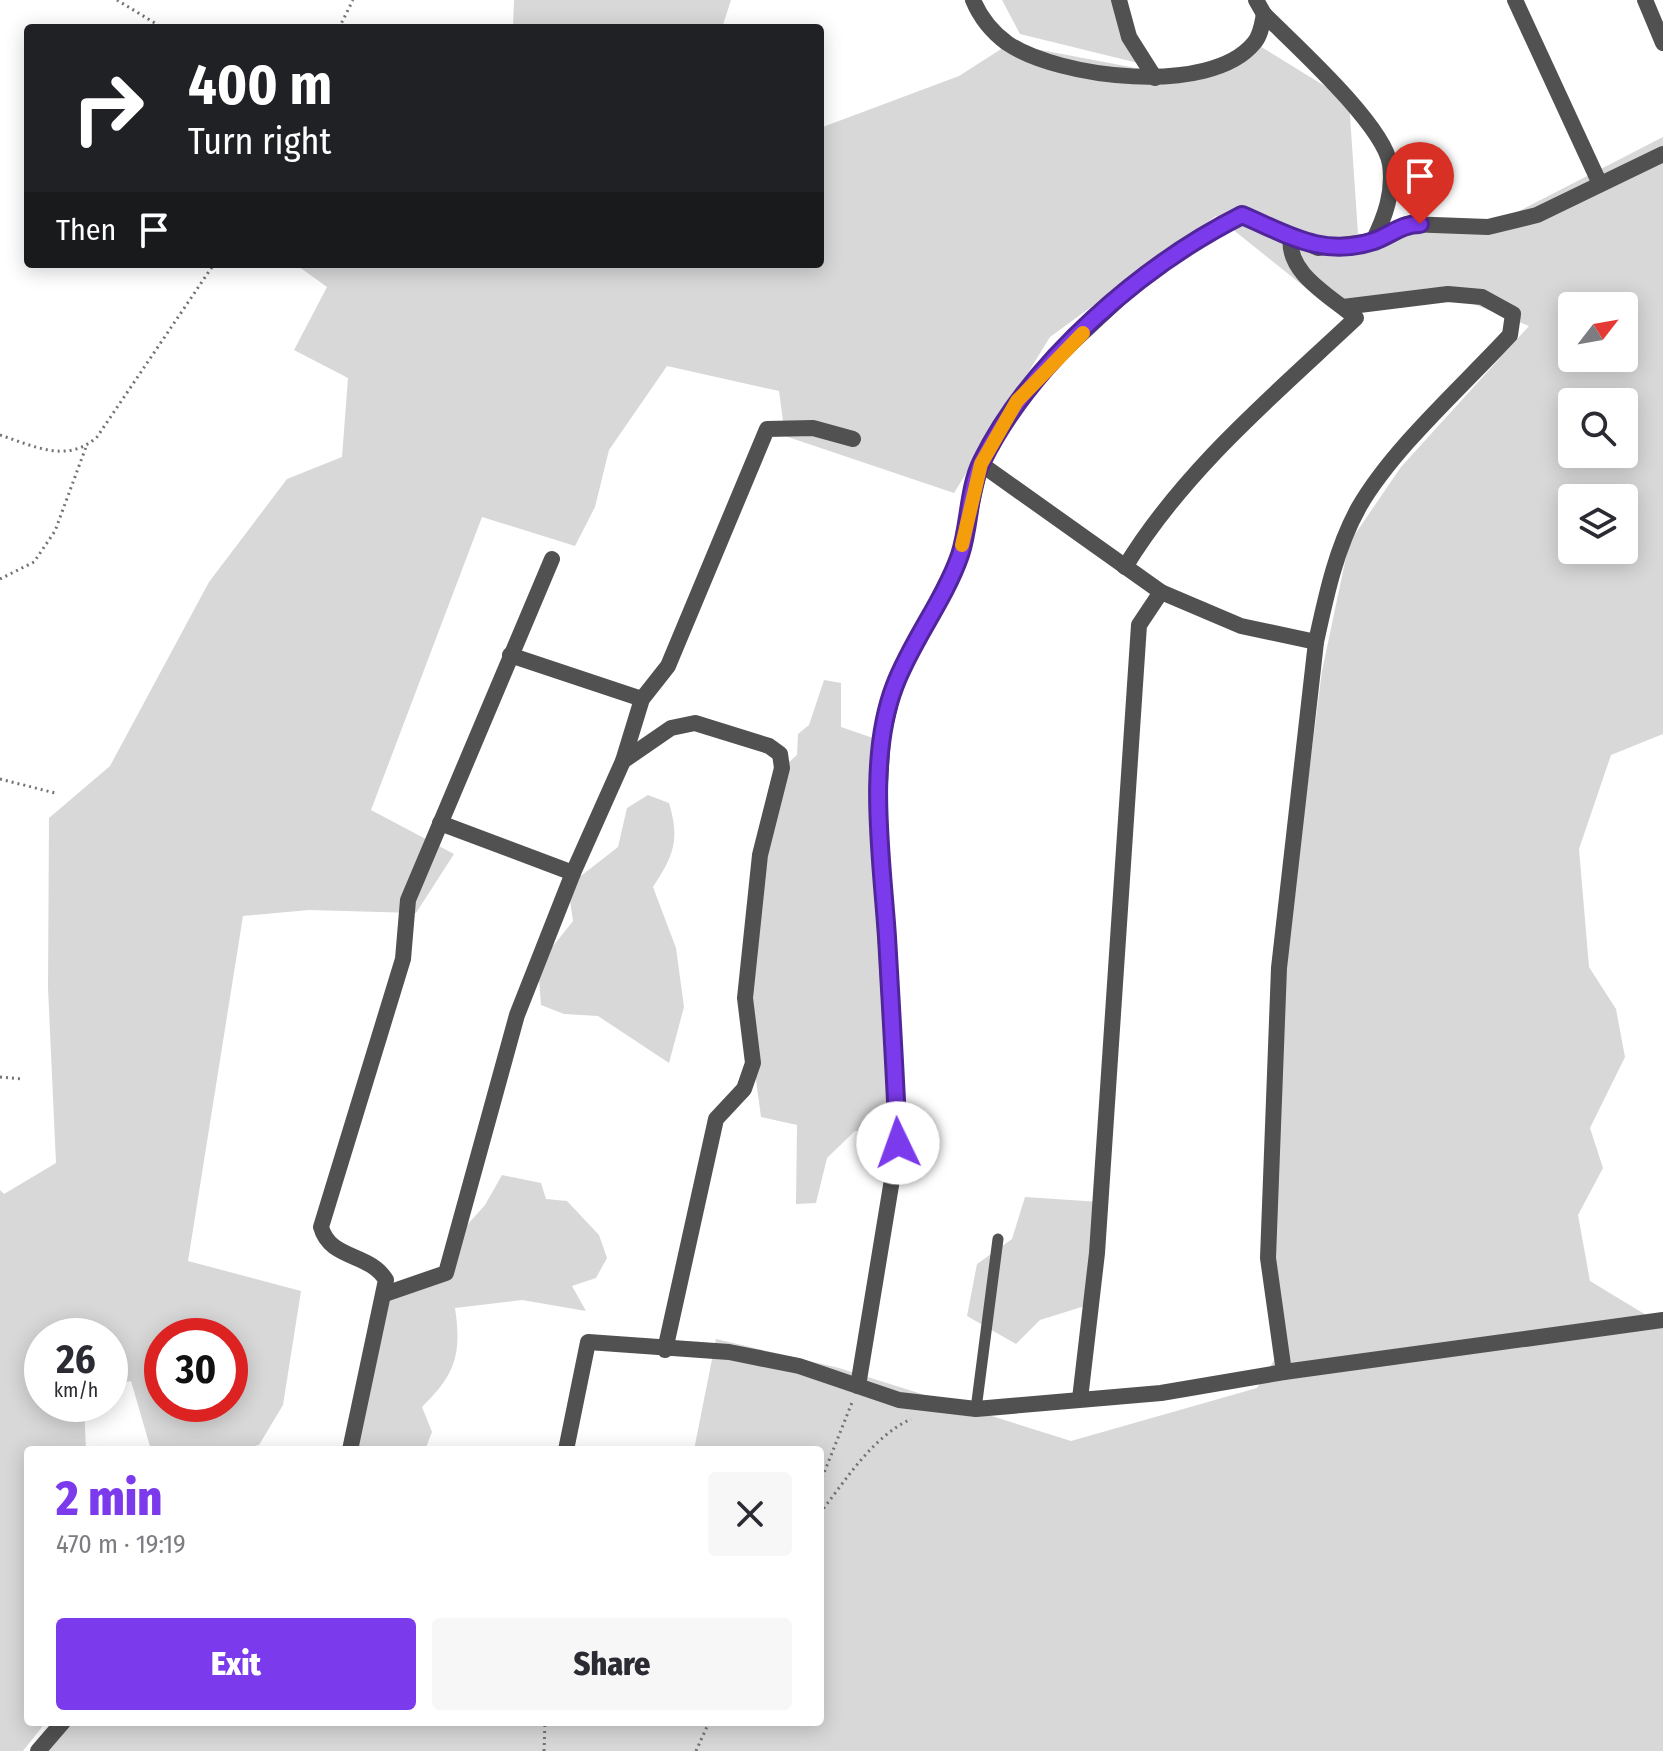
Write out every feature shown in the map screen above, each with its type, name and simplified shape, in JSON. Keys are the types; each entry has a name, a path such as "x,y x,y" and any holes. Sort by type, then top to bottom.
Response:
{"street":[{"path":"973,0 994,32 1031,55 1071,67 1155,78 1199,71 1246,51 1259,35 1260,7"},
{"path":"1119,0 1129,37 1155,78"},
{"path":"1515,0 1600,184"},
{"path":"1645,0 1663,43"},
{"path":"1260,7 1349,101 1390,162 1386,215 1373,241"},
{"path":"858,1386 898,1143 878,814 883,735 895,685 960,555 981,464 1017,401 1046,367 1147,273 1199,237 1242,215 1318,248 1373,241 1407,224 1488,227 1516,222 1663,154"},
{"path":"1125,567 1153,522 1226,442 1356,318 1298,269 1288,252 1291,236"},
{"path":"1284,1372 1268,1258 1279,968 1316,642 1331,575 1359,507 1398,456 1510,335 1513,314 1482,297 1448,294 1343,307"},
{"path":"385,1294 446,1273 517,1015 573,873 623,761 642,699 668,666 767,429 813,428 853,439"},
{"path":"981,464 1161,592 1241,626 1316,642"},
{"path":"351,1446 386,1280 380,1269 336,1250 325,1241 321,1227 403,959 408,900 552,559"},
{"path":"1080,1399 1098,1240 1139,625 1161,592"},
{"path":"510,655 642,699"},
{"path":"623,761 671,728 695,723 769,746 780,754 782,768 760,855 745,998 753,1063 744,1089 716,1119 665,1350"},
{"path":"440,823 573,873"},
{"path":"567,1446 588,1342 665,1350 729,1352 799,1366 899,1400 936,1407 976,1409 1161,1393 1284,1372 1663,1320"},
{"path":"38,1751 60,1726"}],"lane":[{"path":"976,1409 998,1239"}],"path":[{"path":"117,0 156,24"},
{"path":"341,24 353,0"},
{"path":"0,435 53,452 73,452 86,447 97,437 211,268"},
{"path":"0,579 34,562 55,531 86,447"},
{"path":"0,779 55,793"},
{"path":"0,1077 22,1079"},
{"path":"824,1473 858,1386"},
{"path":"824,1508 864,1458 895,1427 936,1407"},
{"path":"544,1751 545,1726"},
{"path":"696,1751 707,1726"}],"shaded area":[{"path":"514,0 731,0 723,24 513,24"},
{"path":"1002,0 1127,0 1146,65 1020,34"},
{"path":"1255,43 1349,101 1358,234 1488,227 1663,137 1663,734 1611,755 1579,849 1589,967 1616,1009 1625,1057 1590,1128 1603,1168 1578,1215 1590,1281 1656,1321 1663,1320 1663,1751 42,1751 62,1726 824,1726 824,1446 695,1446 716,1339 839,1368 1071,1441 1257,1388 1281,1349 1268,1258 1287,944 1322,671 1349,543 1401,467 1529,326 1448,294 1332,309 1216,216 1050,337 954,493 785,436 779,391 667,366 609,450 595,507 575,546 482,517 371,810 454,854 416,913 309,910 243,916 188,1261 301,1291 283,1405 259,1445 150,1446 131,1381 128,1382 128,1318 24,1318 24,1422 85,1422 86,1446 24,1446 24,1726 43,1726 23,1751 0,1751 0,1190 4,1194 56,1163 48,988 49,818 110,766 209,582 287,479 342,457 348,378 294,350 327,287 301,268 824,268 824,127 959,76 1009,44 1178,76"},
{"path":"824,680 841,683 841,727 873,738 897,1130 855,1131 827,1158 816,1203 796,1204 797,1125 761,1117 745,998 782,768 797,755 798,734 809,725"},
{"path":"648,795 669,803 674,827 670,856 653,887 676,948 684,1007 669,1063 598,1016 564,1014 541,1005 538,965 573,921 568,886 618,847 627,808"},
{"path":"502,1175 541,1183 546,1199 567,1201 599,1235 607,1258 596,1278 572,1286 586,1311 522,1300 455,1308 457,1339 454,1363 442,1385 422,1407 432,1432 427,1446 351,1444 385,1294 446,1273 468,1224 485,1205"},
{"path":"1025,1197 1100,1202 1088,1305 1040,1320 1016,1344 967,1316 977,1264 1012,1239"}],"slow traffic":[{"path":"962,545 981,464 1017,401 1046,367 1083,333"}],"route":[{"path":"898,1143 878,814 883,735 895,685 960,555 981,464 1017,401 1046,367 1147,273 1199,237 1242,215 1318,248 1373,241 1407,224 1420,224"}]}
